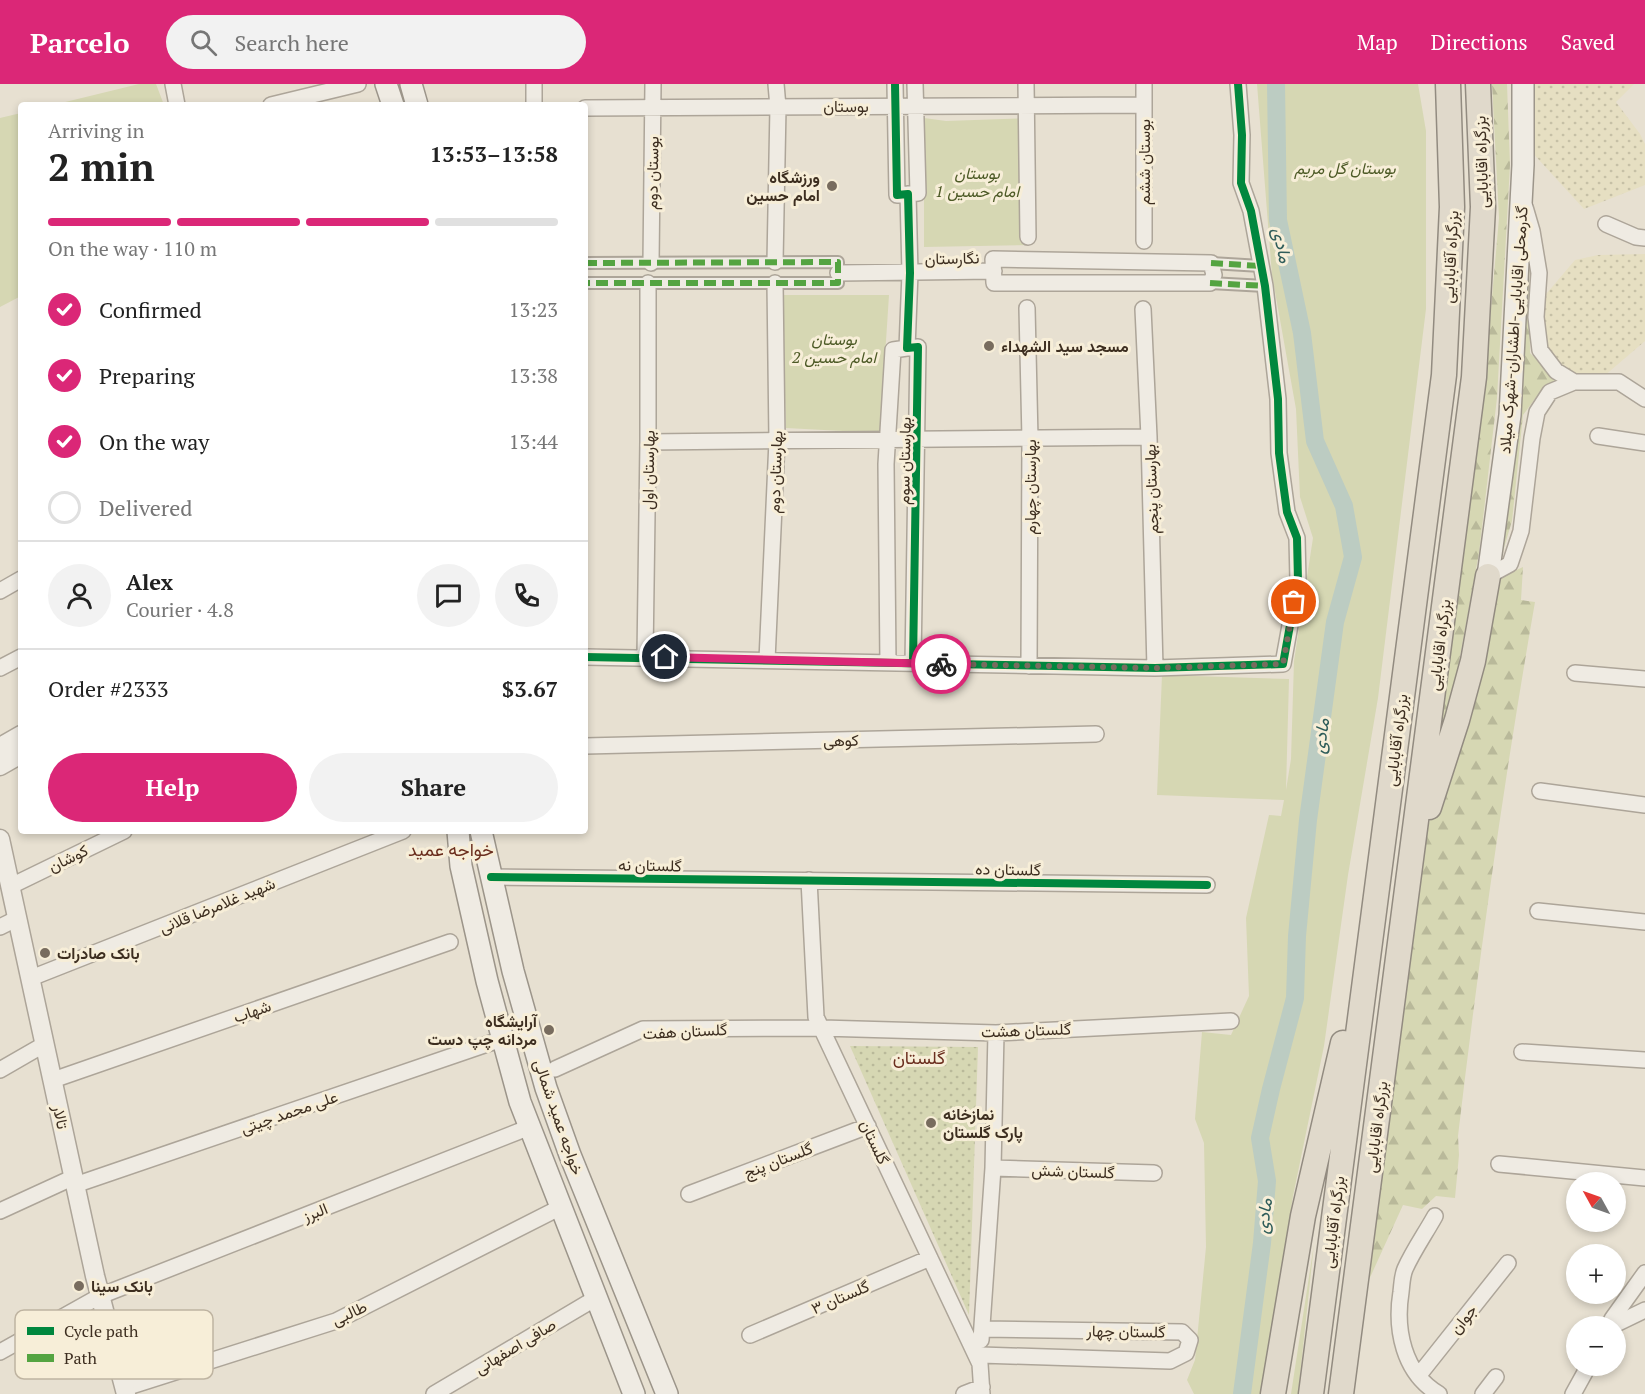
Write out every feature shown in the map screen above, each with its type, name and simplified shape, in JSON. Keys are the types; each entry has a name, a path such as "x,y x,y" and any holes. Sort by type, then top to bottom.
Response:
{"highway":[{"name":"بزرگراه آقابابایی","path":"1311,1394 1444,375 1452,207 1448,84"},
{"name":"بزرگراه اقابابایی","path":"1366,1204 1474,377 1483,207 1478,84"},
{"path":"1411,863 1457,720 1473,661 1488,576"},
{"path":"1273,1394 1303,1216 1374,910"},
{"name":"بزرگراه آقابابایی","path":"1341,1394 1366,1204"},
{"path":"1358,1394 1366,1204"}],"main road":[{"path":"386,84 392,102"},
{"path":"411,84 416,102"},
{"name":"گذرمحلی اقابابایی-اطشاران-شهرک میلاد","path":"1488,576 1510,416 1522,198 1523,84"},
{"name":"خواجه عمید شمالی","path":"458,834 461,866 502,1039 520,1102 634,1394"},
{"name":"خواجه عمید شمالی","path":"482,834 513,971 546,1088 570,1155 667,1394"},
{"path":"461,866 489,869"}],"street":[{"path":"173,84 176,102"},
{"path":"283,102 358,84"},
{"path":"534,84 534,102"},
{"name":"بوستان دوم","path":"651,263 652,84"},
{"path":"775,262 778,107 776,84"},
{"path":"895,84 897,195 918,193 915,84"},
{"path":"1026,84 1028,237"},
{"name":"بوستان ششم","path":"1144,84 1144,241"},
{"path":"588,657 1155,668 1283,664 1298,580 1297,538 1287,512 1279,453 1278,399 1265,286 1251,211 1241,183 1242,135 1238,84"},
{"name":"بوستان","path":"588,108 1143,105"},
{"path":"907,348 910,273 908,194"},
{"path":"1522,198 1532,231 1539,273 1536,317 1540,350 1556,370 1574,382"},
{"path":"1606,224 1636,237 1645,238"},
{"name":"نگارستان","path":"1210,283 994,283 993,260 1211,263"},
{"path":"588,263 838,262 838,278"},
{"path":"1261,266 1211,263 1214,275 1210,283 1265,286"},
{"name":"نگارستان","path":"588,283 775,283 910,273 994,271"},
{"name":"بهارستان اول","path":"645,657 648,283"},
{"name":"بهارستان دوم","path":"767,660 777,441 775,283"},
{"name":"بهارستان چهارم","path":"1027,308 1030,439 1029,666"},
{"name":"بهارستان پنجم","path":"1143,309 1155,668"},
{"name":"بهارستان سوم","path":"888,663 887,440 893,350 918,346 913,663"},
{"path":"1488,576 1510,564 1521,531 1537,412 1550,392 1574,382 1619,382 1645,399"},
{"path":"1598,436 1645,443"},
{"path":"648,442 1149,437"},
{"path":"0,591 18,581"},
{"path":"0,668 18,659"},
{"path":"1575,673 1645,679"},
{"name":"کوهی","path":"588,746 1096,734"},
{"path":"0,747 18,737"},
{"path":"0,766 18,756"},
{"path":"1540,791 1645,805"},
{"name":"کوشان","path":"11,886 118,834"},
{"name":"شهید غلامرضا قلانی","path":"31,978 395,834"},
{"name":"تالار","path":"0,839 104,1310"},
{"name":"گلستان نه","path":"489,869 809,880"},
{"name":"گلستان ده","path":"809,880 1208,885"},
{"name":"گلستان","path":"809,880 816,1017 980,1360 982,1390"},
{"path":"1538,911 1645,922"},
{"path":"0,927 18,918"},
{"name":"شهاب","path":"53,1080 450,942"},
{"name":"گلستان هشت","path":"822,1028 996,1033 1231,1021"},
{"name":"گلستان هفت","path":"555,1069 643,1029 822,1028"},
{"path":"980,1360 993,1168 996,1033"},
{"name":"علی محمد چیتی","path":"0,1211 75,1181 502,1039"},
{"path":"0,1070 45,1044"},
{"path":"1522,1053 1645,1060"},
{"name":"گلستان پنج","path":"689,1194 868,1126"},
{"name":"البرز","path":"75,1310 100,1296 530,1127"},
{"path":"1499,1164 1645,1178"},
{"name":"گلستان شش","path":"993,1168 1154,1173"},
{"name":"طالبی","path":"213,1362 336,1321 561,1207"},
{"path":"1435,1216 1404,1271 1398,1312 1400,1338 1409,1364 1430,1389 1438,1394"},
{"name":"گلستان ۳","path":"750,1335 930,1258"},
{"name":"جوان","path":"1419,1375 1508,1263"},
{"path":"1615,1316 1645,1273"},
{"name":"صافی اصفهانی","path":"434,1394 596,1298"},
{"path":"1626,1319 1645,1310"},
{"name":"گلستان چهار","path":"980,1360 1170,1361 1186,1353 1190,1340 1182,1332 982,1329"},
{"name":"البرز","path":"0,1352 15,1344"},
{"path":"1573,1394 1582,1376"},
{"path":"1483,1394 1496,1377"},
{"name":"طالبی","path":"125,1391 161,1379"},
{"path":"964,1394 982,1390"}],"shaded area":[{"path":"1528,84 1634,84 1616,102 1645,144 1645,185 1584,209 1528,148"},
{"path":"1645,254 1645,341 1603,377 1575,377 1558,367 1543,348 1541,300 1575,260 1598,255"}],"green space":[{"path":"139,84 156,84 163,102 65,102"},
{"name":"بوستان گل مریم","path":"1257,84 1418,84 1426,131 1426,309 1378,698 1348,875 1324,1046 1293,1196 1263,1394 1194,1394 1187,1380 1195,1360 1206,1247 1204,1143 1195,1119 1202,1032 1231,1035 1249,996 1246,918 1269,815 1281,816 1284,800 1157,795 1162,675 1289,679 1286,790 1291,759 1294,661 1313,538 1300,497 1296,409 1272,275"},
{"path":"1492,84 1507,84 1510,165 1497,398 1479,553 1458,667 1436,753 1485,376 1499,218"},
{"path":"18,114 18,298 0,307 0,118"},
{"name":"بوستان امام حسین 1","path":"924,118 946,121 1029,118 1031,245 924,247"},
{"path":"1529,250 1530,353 1558,381 1537,396 1523,415 1512,521 1500,561"},
{"name":"بوستان امام حسین 2","path":"782,295 889,295 880,433 786,428"},
{"path":"1523,567 1521,600 1535,602 1483,935 1458,1136 1459,1155 1455,1198 1436,1196 1422,1209 1403,1205 1368,1282 1378,1161 1422,845 1450,760 1493,581"},
{"path":"850,1046 978,1047 969,1315"},
{"path":"1314,1244 1298,1394 1291,1394"}],"waterway":[{"name":"مادی","path":"1242,1394 1262,1243 1267,1181 1260,1138 1295,998 1297,936 1308,820 1335,622 1353,557 1344,506 1315,441 1302,333 1278,220 1276,84"}],"marked path":[{"path":"588,263 838,262 838,283 588,283"},
{"path":"1211,263 1261,266"},
{"path":"1210,283 1265,286"}],"cycle path":[{"path":"895,84 897,195 908,194 910,273 907,348 918,347 913,663"},
{"path":"588,657 1155,668 1283,664 1298,581 1297,538 1287,512 1279,453 1278,399 1265,286 1251,211 1241,183 1242,135 1238,84"},
{"path":"491,877 1207,885"}],"way so far":[{"path":"941,664 1155,668 1283,664 1294,602"}],"place":[{"name":"ورزشگاه امام حسین","path":"832,186"},
{"name":"مسجد سید الشهداء","path":"989,346"},
{"name":"بانک صادرات","path":"45,953"},
{"name":"آرایشگاه مردانه چپ دست","path":"549,1030"},
{"name":"نمازخانه پارک گلستان","path":"931,1123"},
{"name":"بانک سینا","path":"79,1286"}],"district":[{"name":"خواجه عمید","path":"451,849"},
{"name":"گلستان","path":"919,1057"}],"route":[{"path":"665,657 941,664"}]}
